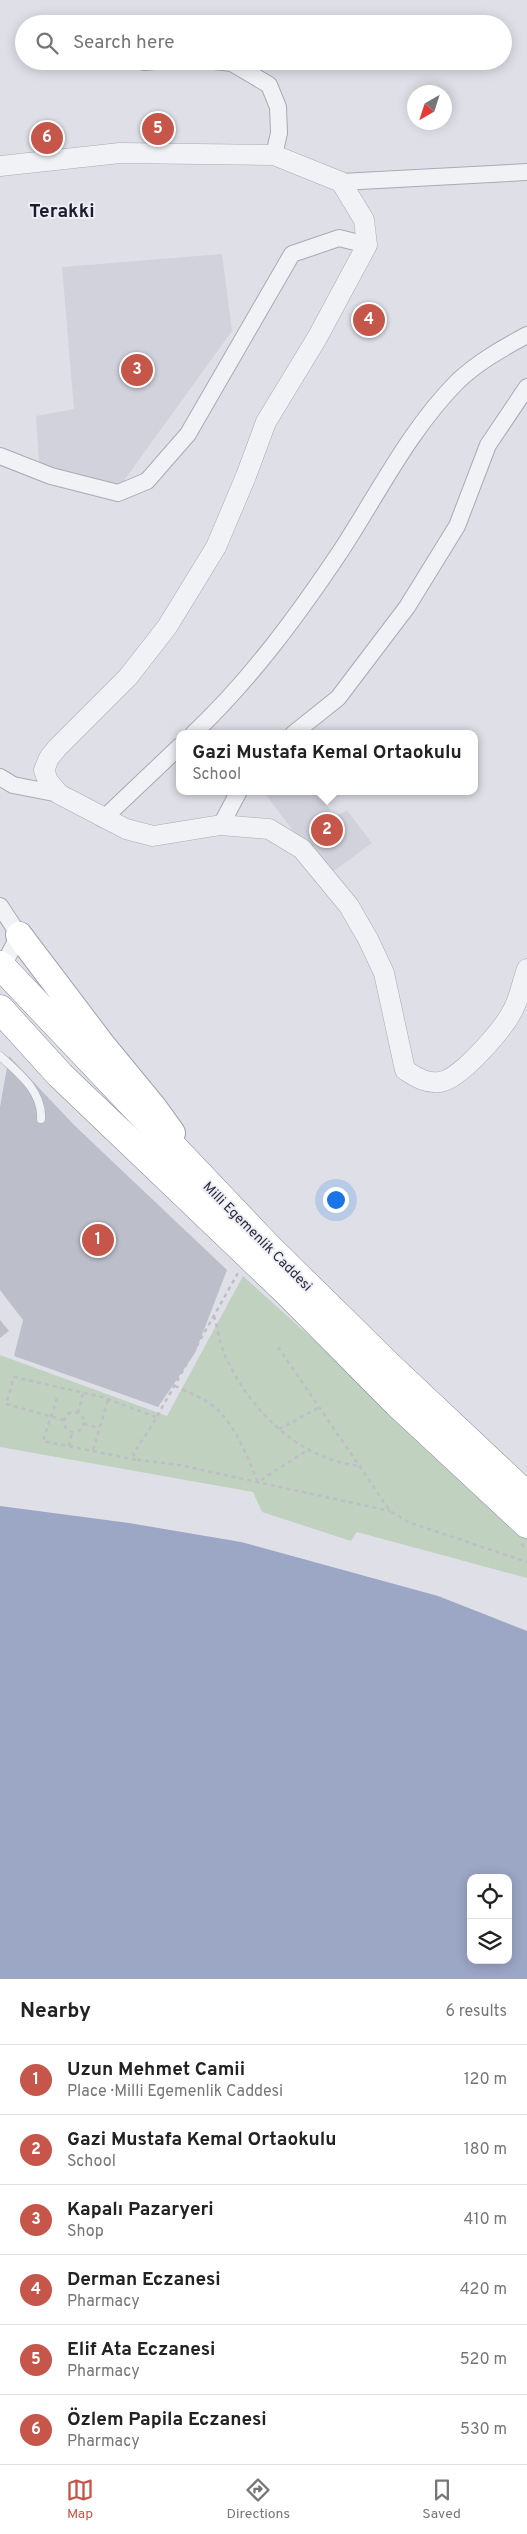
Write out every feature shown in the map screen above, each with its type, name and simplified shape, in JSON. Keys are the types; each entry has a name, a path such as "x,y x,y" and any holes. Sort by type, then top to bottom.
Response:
{"highway":[{"name":"Milli Egemenlik Caddesi","path":"1,968 222,1200 389,1366 521,1509"},
{"path":"0,1013 22,990"},
{"name":"Milli Egemenlik Caddesi","path":"0,1013 60,1075 286,1291 397,1403 521,1509"},
{"path":"521,1509 527,1530"}],"main road":[{"path":"21,939 32,970 22,990"},
{"path":"21,939 103,1046 154,1108 222,1200"}],"street":[{"path":"243,70 269,86 278,107 278,134 274,155"},
{"path":"0,166 120,153 274,155 341,182 527,172"},
{"path":"59,794 48,782 44,770 49,758 85,717 128,677 166,627 211,555 246,476 266,422 317,338 367,245 364,220 341,182"},
{"path":"0,456 51,476 118,493 148,481 188,434 292,254 339,238 367,245"},
{"path":"197,730 224,704 286,629 342,549 427,416 459,380 489,357 527,335"},
{"path":"298,730 338,698 407,607 457,526 488,445 527,387"},
{"path":"103,818 176,750"},
{"path":"0,777 13,785 59,794 126,829 153,836 221,824 268,829 302,849 336,888 368,939 384,973 405,1070 419,1080 441,1082 462,1070 485,1047 514,1010 527,969"},
{"path":"221,824 237,795"},
{"path":"0,906 21,939 1,968"}],"lane":[{"path":"0,1056 18,1072 36,1095 41,1118"}],"path":[{"path":"139,1460 133,1454 240,1269"},
{"path":"214,1316 226,1358 243,1389 272,1424 309,1449 325,1457 362,1466"},
{"path":"278,1346 362,1466 390,1510"},
{"path":"64,1420 6,1404 14,1377 108,1400 156,1417"},
{"path":"174,1386 204,1400 219,1411 247,1457 258,1482"},
{"path":"78,1413 83,1393"},
{"path":"57,1398 43,1441 139,1460 178,1465 390,1510 408,1522 527,1562"},
{"path":"93,1450 108,1400"},
{"path":"279,1429 320,1407"},
{"path":"71,1412 78,1413 83,1418 84,1424 78,1432 72,1432 66,1430 64,1420 71,1412"},
{"path":"84,1424 99,1428"},
{"path":"69,1446 72,1432"},
{"path":"258,1482 309,1449"}],"shaded area":[{"path":"222,254 232,331 120,486 39,464 36,416 74,409 62,267"},
{"path":"266,795 319,795 335,817 347,810 372,843 327,876"}],"green space":[{"path":"243,1276 366,1387 527,1539 527,1578 357,1532 351,1541 262,1512 253,1492 0,1447 0,1355 167,1416"}],"water":[{"path":"0,1506 129,1523 241,1542 438,1596 527,1631 527,1979 0,1979"}],"building":[{"path":"9,1056 74,1125 227,1270 195,1353 158,1407 14,1356 23,1320 0,1290 0,1107"},
{"path":"0,1320 9,1331 0,1338"}],"place":[{"name":"Elif Ata Eczanesi","path":"158,129"},
{"name":"Özlem Papila Eczanesi","path":"47,138"},
{"name":"Derman Eczanesi","path":"369,320"},
{"name":"Kapalı Pazaryeri","path":"137,370"},
{"name":"Gazi Mustafa Kemal Ortaokulu","path":"327,830"},
{"name":"Uzun Mehmet Camii","path":"98,1240"}],"district":[{"name":"Terakki","path":"62,210"}]}
